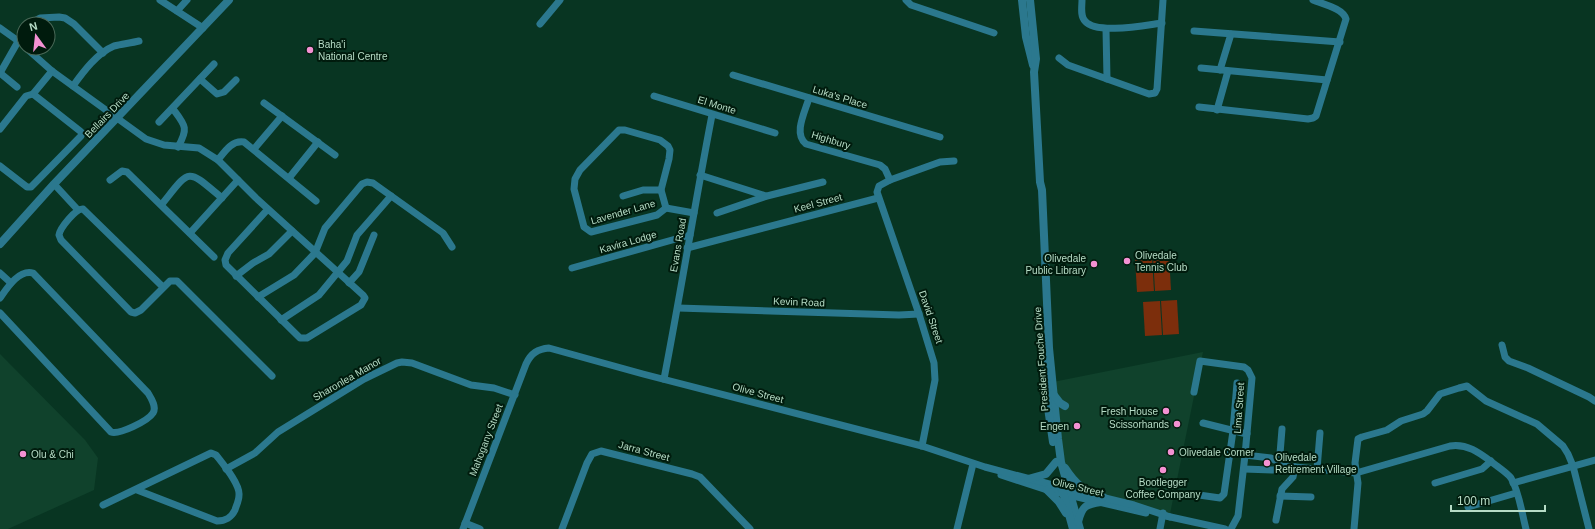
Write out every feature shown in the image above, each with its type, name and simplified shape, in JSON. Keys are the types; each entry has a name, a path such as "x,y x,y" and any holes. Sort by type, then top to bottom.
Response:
{"street":[{"path":"160,0 203,28"},
{"path":"177,11 187,0"},
{"name":"Bellairs Drive","path":"0,244 54,184 229,0"},
{"path":"540,24 560,0"},
{"path":"906,0 911,5 994,32"},
{"name":"President Fouche Drive","path":"1022,0 1026,37 1034,72 1045,248 1049,348 1058,462"},
{"name":"President Fouche Drive","path":"1030,0 1036,59 1034,72"},
{"path":"1082,0 1083,20 1092,26 1106,29 1162,23"},
{"path":"1059,58 1068,65 1149,94 1156,92 1163,0"},
{"path":"1199,107 1217,110 1313,118 1318,112 1346,23 1344,14 1313,0"},
{"path":"56,17 65,18 74,24 103,53"},
{"path":"0,28 16,40"},
{"path":"1106,29 1107,79"},
{"path":"1194,31 1340,42"},
{"path":"1220,70 1223,58 1229,46 1231,34"},
{"path":"73,86 87,68 103,53 114,46 139,42"},
{"path":"16,54 0,73 17,87"},
{"path":"36,56 73,86 146,139 154,143 178,147 199,148 218,160 268,209 364,296 364,301 361,305 307,338 300,338 226,265 225,260 228,253 268,209"},
{"path":"159,122 173,109 214,64"},
{"path":"1201,68 1327,80"},
{"path":"0,130 26,96 33,94 52,70"},
{"path":"1217,110 1228,71"},
{"name":"Luka's Place","path":"733,75 940,137"},
{"path":"200,79 217,94 224,92 236,80"},
{"path":"0,166 27,187 31,187 81,136 82,133 80,131 33,94"},
{"name":"El Monte","path":"654,96 712,115 775,133"},
{"name":"Highbury","path":"809,98 800,130 803,142 880,165 885,169 890,180"},
{"path":"264,102 336,155"},
{"path":"173,109 182,120 186,130 185,135 178,147"},
{"name":"Evans Road","path":"664,379 712,115"},
{"path":"254,149 282,116"},
{"name":"Lavender Lane","path":"666,208 661,190 670,150 668,146 660,140 622,130 614,134 580,170 575,179 574,184 584,227 590,232 657,215 666,208 694,213"},
{"path":"218,160 227,148 240,141 244,142 316,201"},
{"path":"289,178 318,142"},
{"path":"878,198 877,192 880,186 890,180 940,162 954,161"},
{"path":"110,180 119,172 126,171 162,204 214,257"},
{"path":"700,175 767,196"},
{"path":"162,204 182,179 189,176 196,176 222,198"},
{"path":"190,234 238,180"},
{"path":"258,297 294,275 315,252 325,228 362,184 370,182 392,196 443,233 452,247"},
{"path":"717,213 767,196 823,182"},
{"path":"54,184 78,210"},
{"name":"President Fouche Drive","path":"1040,184 1038,190 1044,350 1048,408 1058,462 1076,526"},
{"name":"Lavender Lane","path":"623,196 643,190 661,190"},
{"path":"281,320 319,295 339,274 347,262 357,235 392,196"},
{"name":"Keel Street","path":"687,248 878,198"},
{"name":"David Street","path":"878,198 920,314 932,352 935,380 922,446"},
{"path":"163,288 82,208 78,210 61,229 60,237 128,310 133,313 141,310 172,280 180,283 272,376"},
{"path":"236,276 253,263 269,254 292,231"},
{"path":"349,283 359,272 374,235"},
{"name":"Kavira Lodge","path":"572,268 690,235"},
{"path":"0,298 2,288 26,272 33,273 148,393 153,403 153,413 122,432 111,432 0,313"},
{"path":"0,273 11,283"},
{"name":"Kevin Road","path":"678,308 899,315 920,314"},
{"path":"1502,345 1509,361 1535,371 1595,401"},
{"name":"Olive Street","path":"528,358 538,350 549,348 597,362 922,446 973,464 997,469 1066,491 1225,529"},
{"name":"Mahogany Street","path":"464,526 528,358"},
{"name":"Lima Street","path":"1194,392 1200,361 1240,366 1248,370 1252,378 1244,469 1238,516 1231,529"},
{"name":"Sharonlea Manor","path":"226,469 255,452 272,436 290,424 364,379 397,363 412,363 471,385 494,388 514,395"},
{"path":"1192,494 1214,498 1220,498 1223,496 1225,491 1233,431 1237,382"},
{"path":"1354,529 1358,483 1355,455 1357,441 1360,438 1387,430 1401,421 1427,412 1440,394 1464,386 1471,388 1477,395 1486,401 1537,424 1563,446 1573,466 1590,529"},
{"path":"1053,394 1060,403 1065,406"},
{"path":"1203,423 1247,434"},
{"path":"1244,469 1273,470 1279,465 1282,430"},
{"path":"1317,469 1320,433"},
{"path":"1245,455 1271,458 1279,465 1356,473 1442,448 1458,445 1472,448 1507,474 1513,483 1526,529"},
{"name":"Jarra Street","path":"562,529 586,463 592,454 601,451 700,477 750,529"},
{"path":"103,505 137,490 211,453 216,455 226,469 237,486 239,495 234,513 230,518 224,521 218,521 137,490"},
{"path":"1513,483 1595,460"},
{"path":"1435,483 1482,469 1491,461"},
{"path":"1028,479 1046,474 1058,462 1080,487 1102,500"},
{"path":"957,529 973,464"},
{"name":"Olive Street","path":"985,467 996,474 1047,490 1066,491"},
{"path":"1276,520 1282,489 1292,477 1295,467"},
{"path":"1047,490 1061,505 1076,526"},
{"path":"1468,507 1516,493"},
{"path":"1280,496 1311,497"},
{"path":"1076,526 1081,511 1085,506 1102,500"},
{"path":"1160,529 1166,515"},
{"path":"464,526 480,529"}],"shaded area":[{"path":"1169,256 1171,290 1155,291 1153,257"},
{"path":"1152,257 1154,291 1137,292 1135,258"},
{"path":"1177,300 1179,334 1163,335 1161,301"},
{"path":"1160,301 1162,335 1145,336 1143,302"},
{"path":"1203,352 1170,514 1066,491 1053,382"},
{"path":"0,354 85,440 98,458 94,490 8,529 0,529"}],"place":[{"name":"Baha'i National Centre","path":"310,50"},
{"name":"Olivedale Tennis Club","path":"1127,261"},
{"name":"Olivedale Public Library","path":"1094,264"},
{"name":"Fresh House","path":"1166,411"},
{"name":"Scissorhands","path":"1177,424"},
{"name":"Engen","path":"1077,426"},
{"name":"Olivedale Corner","path":"1171,452"},
{"name":"Olu & Chi","path":"23,454"},
{"name":"Olivedale Retirement Village","path":"1267,463"},
{"name":"Bootlegger Coffee Company","path":"1163,470"}]}
